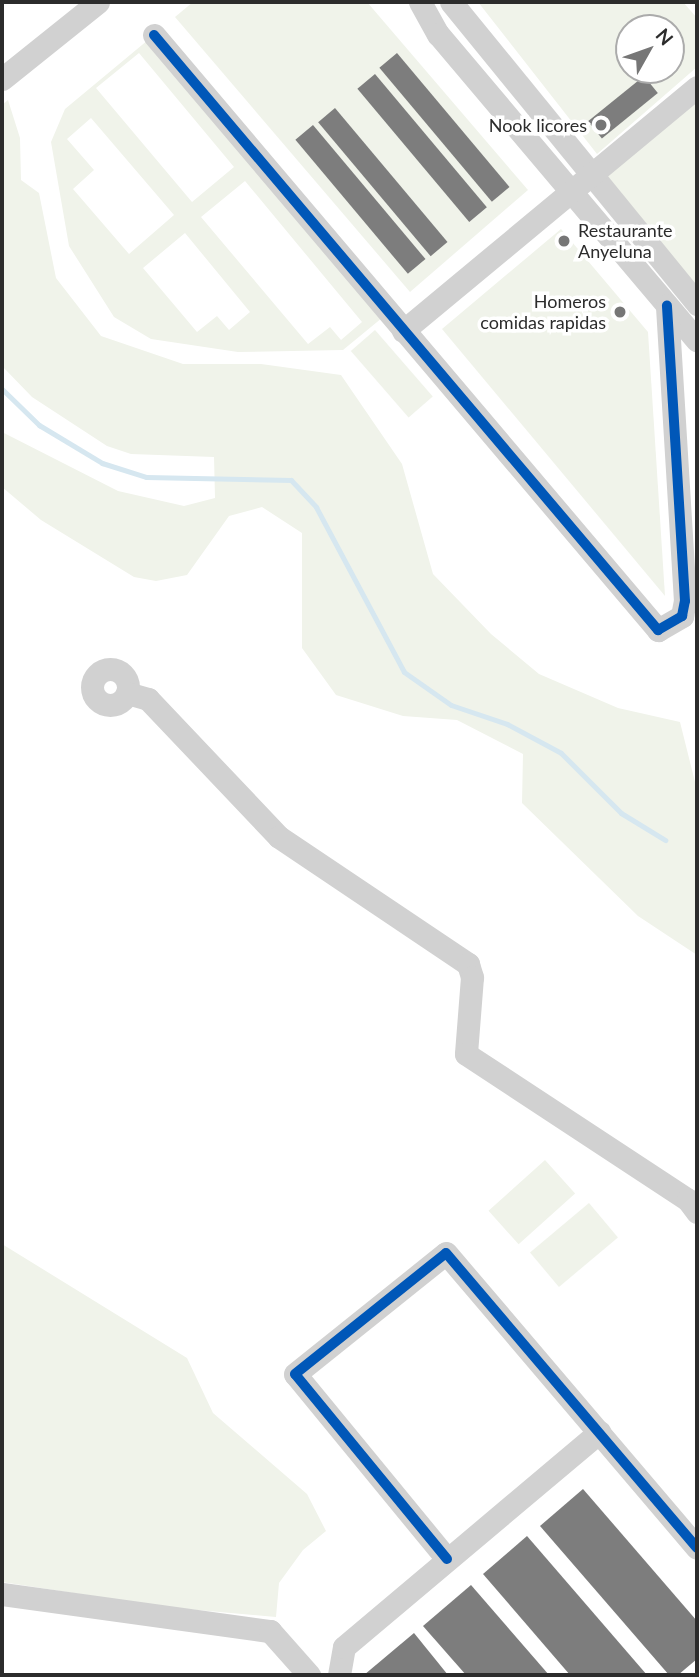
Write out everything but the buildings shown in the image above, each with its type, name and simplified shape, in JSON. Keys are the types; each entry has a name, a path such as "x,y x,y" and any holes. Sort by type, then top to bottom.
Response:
{"street":[{"path":"2,79 98,2"},
{"path":"420,2 438,34 697,340"},
{"path":"451,2 590,177 697,304"},
{"path":"154,36 658,630 682,616 685,601 667,306"},
{"path":"403,331 697,87"},
{"path":"127,693 148,699 279,837 468,964 472,977 466,1054 693,1206"},
{"path":"447,1559 299,1379 298,1370 446,1253 697,1548"},
{"path":"339,1675 345,1647 599,1432"},
{"path":"2,1594 270,1631 309,1675"}],"shaded area":[{"path":"193,2 367,2 528,190 410,292 175,17"},
{"path":"478,2 683,2 697,18 697,67 685,77 685,14 615,14 615,84 677,84 597,154"},
{"path":"154,35 388,313 343,350 238,352 151,339 114,317 69,246 51,142 65,109","holes":["139,53 234,167 192,202 96,88","91,118 174,215 129,254 73,189 94,170 67,139","245,181 362,322 341,340 330,327 308,344 201,217","185,233 250,312 229,330 217,316 197,332 143,268"]},
{"path":"697,87 697,304 591,177"},
{"path":"8,100 20,138 21,180 39,193 56,278 101,336 183,364 261,364 341,375 402,464 433,574 491,634 539,674 618,708 680,722 697,790 697,955 638,916 522,803 523,754 457,720 403,716 336,695 302,648 302,533 262,507 229,516 187,575 156,581 134,577 41,520 2,487 2,432 118,491 184,506 215,498 214,457 131,454 107,446 32,397 2,366 2,105"},
{"path":"561,229 648,332 665,596 442,329"},
{"path":"375,330 433,396 409,417 351,351"},
{"path":"545,1160 575,1193 519,1244 489,1211"},
{"path":"589,1203 618,1237 559,1287 530,1252"},
{"path":"2,1244 187,1358 213,1413 307,1494 326,1531 303,1550 279,1583 276,1617 164,1607 2,1582"}],"waterway":[{"path":"2,389 39,425 102,463 146,477 291,480 316,507 404,672 451,705 507,724 561,753 621,813 665,840"}],"cycle path":[{"path":"154,35 658,630 682,616 685,601 667,306"},
{"path":"447,1559 295,1374 446,1253 697,1548"}],"place":[{"name":"Nook licores","path":"601,125"},
{"name":"Restaurante Anyeluna","path":"564,241"},
{"name":"Homeros comidas rapidas","path":"620,312"}]}
